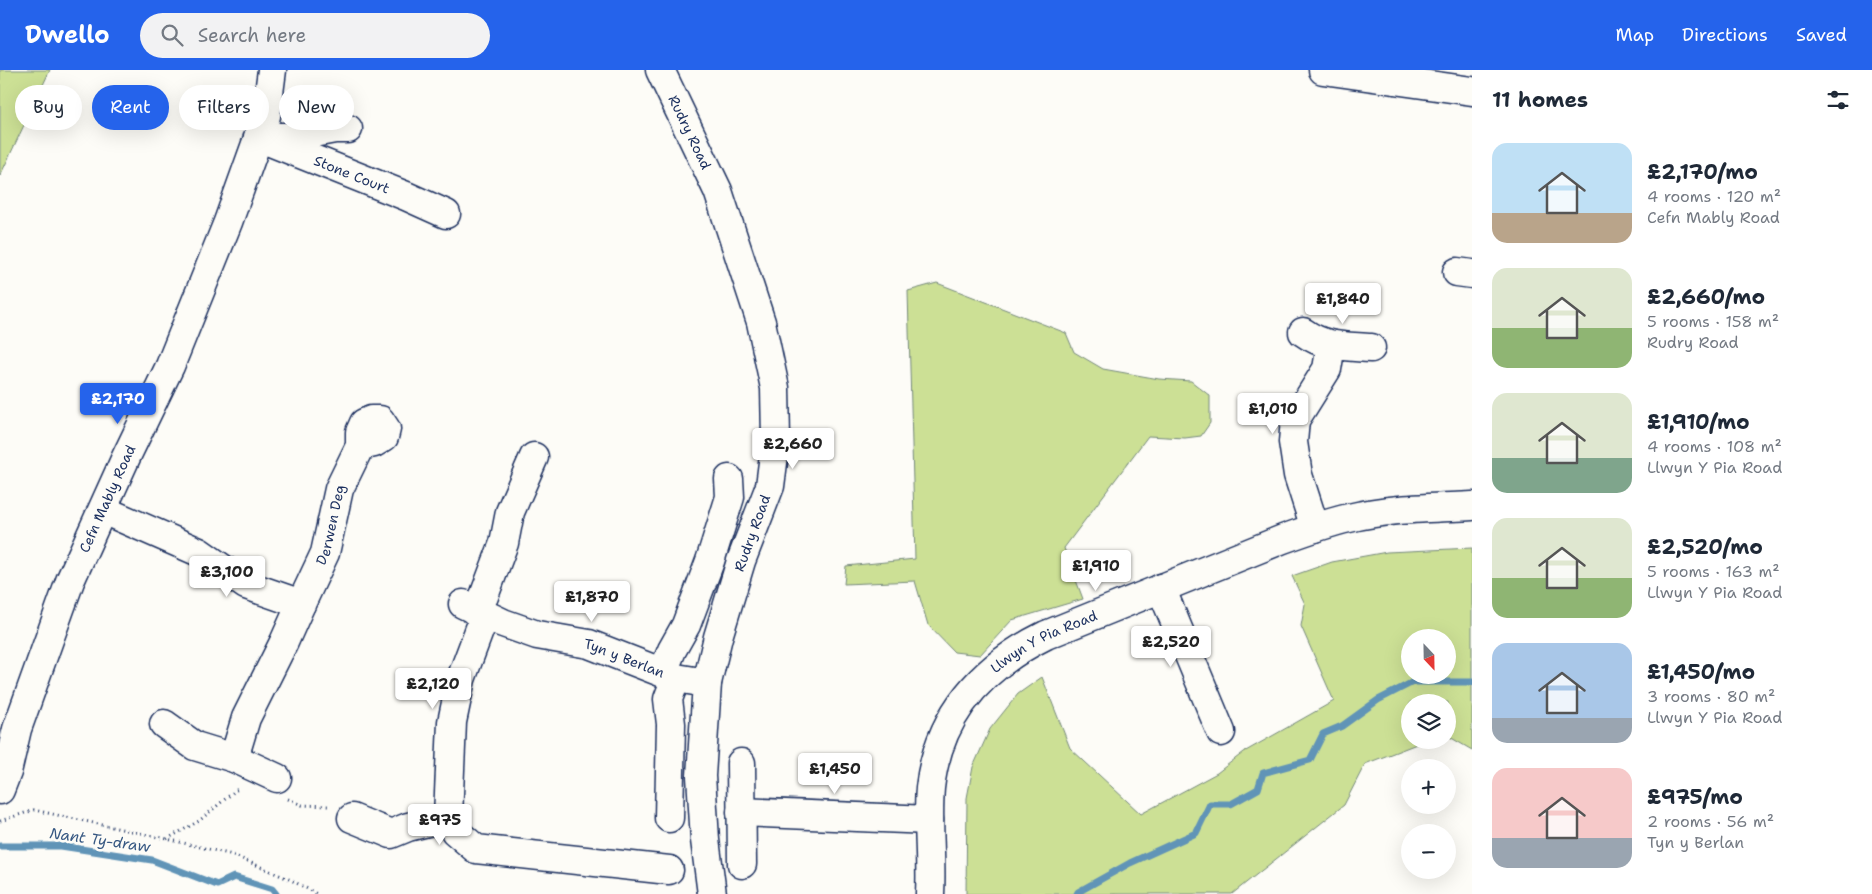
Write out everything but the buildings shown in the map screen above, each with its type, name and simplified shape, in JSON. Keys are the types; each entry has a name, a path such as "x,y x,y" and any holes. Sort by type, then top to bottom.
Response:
{"street":[{"name":"Cefn Mably Road","path":"0,790 7,772 16,729 70,581 170,366 228,222 266,116 272,70"},
{"name":"Rudry Road","path":"660,70 718,192 761,322 775,388 776,439 770,486 741,561 718,637 707,683 701,776 705,840 712,894"},
{"path":"1323,70 1357,72 1472,91"},
{"path":"258,137 292,137 325,130"},
{"name":"Stone Court","path":"258,137 446,214"},
{"path":"1303,332 1315,341 1331,345 1371,348"},
{"path":"1315,528 1298,475 1294,442 1295,420 1327,369 1331,345"},
{"name":"Derwen Deg","path":"234,758 246,718 319,568 325,553 339,489 360,446"},
{"path":"534,457 510,512 504,543 484,596 474,610 452,722 448,817 455,831 476,849 669,870"},
{"path":"669,818 671,724 668,699 672,650 686,625 710,561 730,497 729,479"},
{"name":"Llwyn Y Pia Road","path":"930,894 931,875 928,820 930,787 935,762 944,736 958,708 981,679 1002,660 1021,647 1046,635 1315,528 1349,518 1388,511 1472,506"},
{"path":"103,510 199,552 246,585 301,604"},
{"path":"1161,588 1221,732"},
{"name":"Tyn y Berlan","path":"474,610 537,635 589,644 670,675 707,683"},
{"path":"164,724 195,746 234,758 281,787"},
{"path":"741,763 742,864"},
{"path":"341,812 391,834 408,827 448,817"},
{"path":"741,812 928,820"}],"path":[{"path":"281,787 302,805 341,812"},
{"path":"167,839 199,821 236,790 244,788"},
{"path":"0,821 34,810 167,839 233,855 291,880 317,894"}],"green space":[{"path":"0,70 50,70 43,85 15,85 15,130 22,130 0,176"},
{"path":"937,283 1066,333 1074,352 1103,369 1159,379 1191,381 1210,396 1210,423 1201,436 1185,438 1148,436 1064,548 1083,599 1012,620 980,655 954,652 928,625 915,581 844,584 846,566 915,559 908,291"},
{"path":"1472,548 1472,750 1456,741 1456,694 1401,694 1401,749 1404,749 1365,764 1344,805 1232,894 966,894 967,798 973,767 990,729 1018,694 1042,677 1070,748 1141,814 1217,773 1244,752 1334,701 1301,626 1305,604 1292,576 1332,562 1387,552"}],"waterway":[{"name":"Nant Ty-draw","path":"1077,894 1130,863 1196,833 1210,804 1231,804 1258,789 1263,773 1310,760 1323,734 1342,726 1378,700 1413,682 1472,682"},
{"name":"Nant Ty-draw","path":"0,846 61,846 152,860 217,885 234,877 272,889 276,894"}]}
